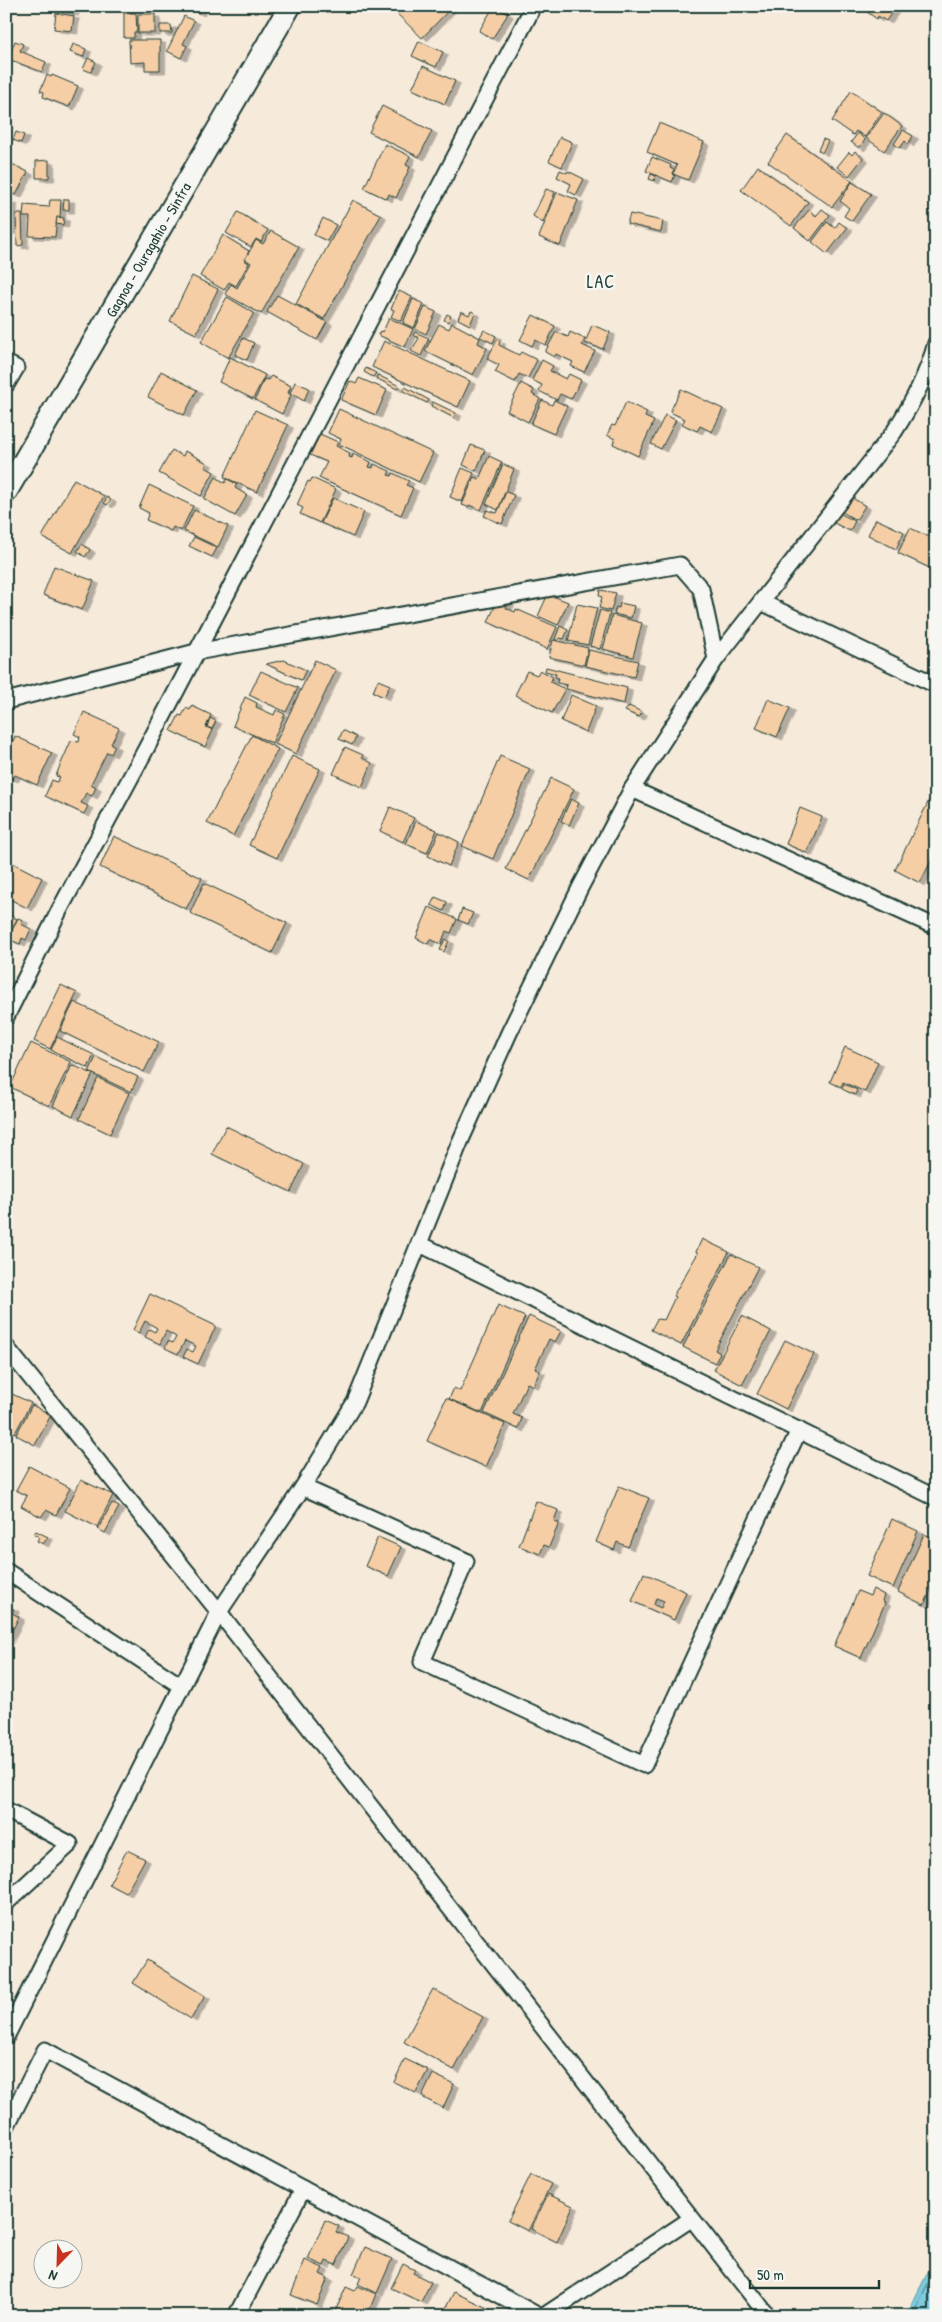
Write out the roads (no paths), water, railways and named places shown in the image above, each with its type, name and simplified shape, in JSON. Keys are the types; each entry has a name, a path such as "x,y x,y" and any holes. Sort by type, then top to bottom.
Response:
{"main road":[{"name":"Gagnoa - Ouragahio - Sinfra","path":"6,492 290,6"}],"street":[{"path":"6,1017 60,909 530,12"},
{"path":"6,2037 219,1612 303,1486 355,1402 460,1142 509,1034 580,888 632,789 716,659 894,432 914,402 931,362 936,343"},
{"path":"6,363 16,368 6,385"},
{"path":"6,701 196,652 680,564 701,589 716,659"},
{"path":"761,602 936,685"},
{"path":"632,789 936,927"},
{"path":"420,1244 936,1498"},
{"path":"6,1347 219,1612 768,2316"},
{"path":"303,1486 466,1561 422,1662 644,1765 799,1430"},
{"path":"6,1571 181,1686"},
{"path":"6,1810 70,1844 6,1903"},
{"path":"6,2126 45,2050 538,2316"},
{"path":"236,2316 303,2189"},
{"path":"544,2316 691,2219"}],"water":[{"path":"936,2256 936,2316 906,2316"}],"district":[{"name":"LAC","path":"601,281"}]}
